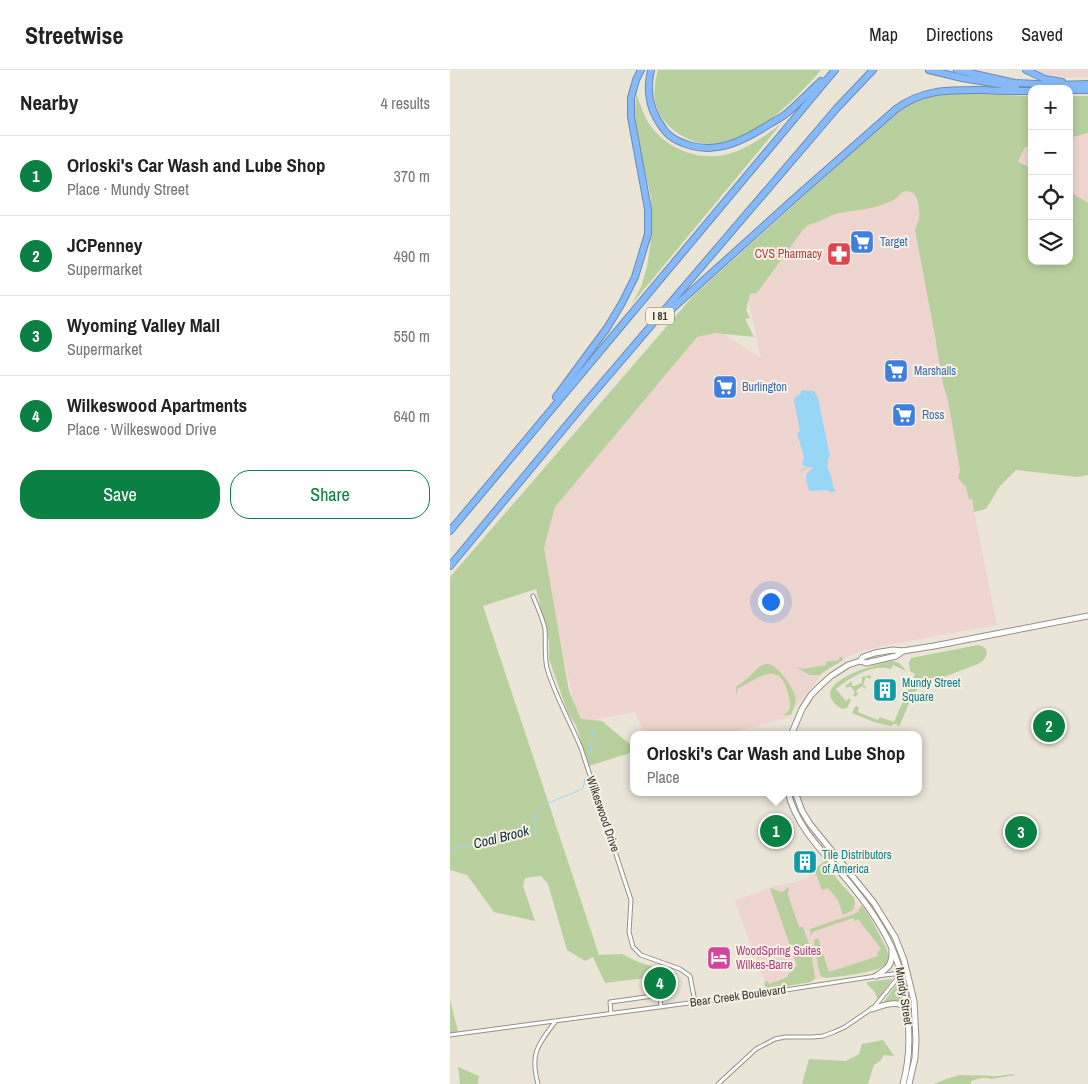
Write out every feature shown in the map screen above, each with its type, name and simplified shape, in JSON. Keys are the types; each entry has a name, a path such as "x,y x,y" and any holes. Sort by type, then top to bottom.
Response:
{"highway":[{"path":"490,484 607,328 635,277 648,234 648,209 631,117 632,98 636,80 641,70"},
{"path":"651,70 648,92 650,104 665,132 685,144 700,148 718,148 753,135 786,114 834,70"},
{"name":"I 81","path":"450,531 834,70"},
{"name":"I 81","path":"450,566 585,403 836,108 873,70"},
{"path":"929,70 1010,87 1028,88"},
{"path":"958,70 1015,83 1057,86 1088,83"},
{"path":"1026,70 1045,79 1088,83"},
{"path":"1073,90 1088,89"},
{"path":"645,334 796,196 906,101 935,91 1028,91"}],"main road":[{"path":"793,731 802,709 811,695 831,676 848,665 860,661 863,657 875,653 893,650 904,651 1088,616"},
{"name":"Mundy Street","path":"789,796 792,808 804,828 869,907 879,922 904,972 910,1040 903,1084"},
{"name":"Mundy Street","path":"796,796 802,811 810,824 874,903 895,937 914,1001 916,1040 910,1084"},
{"path":"876,976 891,964 892,948"},
{"path":"872,1009 897,1004 904,1006 908,1012"}],"street":[{"name":"Wilkeswood Drive","path":"533,596 544,629 547,668 559,702 581,748 631,900 629,932 633,947 641,955 680,969 690,976 695,1002"},
{"name":"Bear Creek Boulevard","path":"450,1035 555,1022 904,972"},
{"path":"718,1084 756,1049 769,1042 785,1037 813,1037 829,1034 845,1027 872,1009 904,972"},
{"path":"611,1014 610,1002 660,995 661,1007"},
{"path":"538,1084 534,1059 540,1042 555,1022"}],"shaded area":[{"path":"1037,70 1088,70 1088,77 1066,78 1044,74"},
{"path":"1088,133 1088,203 1073,194 1073,137"},
{"path":"1025,147 1028,147 1028,167 1017,165"},
{"path":"916,186 970,490 997,625 859,652 827,668 787,718 737,731 643,731 635,712 578,723 541,548 553,506 696,337 706,332 724,334 761,358 747,294 807,214"},
{"path":"825,864 862,911 883,947 875,968 771,987 766,985 735,901 774,886 806,879"}],"green space":[{"path":"658,70 821,70 790,103 752,132 731,141 710,144 689,140 663,120 656,107 654,93"},
{"path":"953,93 1028,96 1028,147 1025,147 1018,162 1028,166 1028,265 1073,265 1073,194 1088,203 1088,475 1078,477 1016,470 1000,486 986,509 974,512 972,499 969,500 966,487 958,478 960,470 948,400 943,384 915,230 919,219 918,204 916,196 911,192 905,191 895,199 875,207 832,215 806,227 757,293 750,294 746,310 750,318 745,319 754,337 715,333 697,337 555,507 544,548 569,691 581,719 602,721 630,744 630,753 589,766 576,725 568,713 549,659 549,641 536,589 483,606 599,955 622,954 638,962 678,974 605,983 593,957 585,961 567,950 548,884 541,876 525,878 523,886 535,921 494,912 467,875 450,870 450,577 693,296 899,110 925,98"},
{"path":"636,94 646,119 655,131 672,146 694,154 717,156 735,152 756,142 781,124 631,305 641,287 647,267 652,232 651,198 636,132"},
{"path":"1073,96 1088,96 1088,133 1073,137 1073,130"},
{"path":"978,645 986,649 984,660 920,686 912,696 900,725 894,724 891,726 874,722 852,713 857,706 859,708 858,712 878,720 880,717 894,722 915,674 910,671 909,663 911,658"},
{"path":"839,657 842,657 843,660 819,675 810,675 795,667 803,669 826,665 826,662 839,660"},
{"path":"891,661 900,664 906,671 893,665 891,669 877,668 869,670 848,680 836,689 846,701 849,698 851,700 847,708 842,709 832,700 831,692 836,684 845,677 857,671"},
{"path":"765,664 776,668 794,692 796,700 791,715 783,715 789,710 789,698 782,679 776,675 769,674 760,677 737,689 736,693 736,687"},
{"path":"870,675 870,679 866,677 863,685 866,687 865,689 862,686 856,691 858,694 855,697 853,695 855,692 850,686 847,688 845,686 852,681 852,686 862,683 862,677"},
{"path":"825,861 837,879 854,898 853,910 843,915 838,900 828,888 822,890 814,869"},
{"path":"789,887 788,895 799,927 803,927 811,950 815,978 811,982 768,989 765,982 768,981 769,984 788,977 788,974 797,966 770,888 782,892"},
{"path":"861,905 870,916 886,948 888,961 882,967 868,972 823,977 818,967 814,942 818,938 829,972 878,956 877,952 881,950 879,946 858,919 855,921 853,918 812,932 811,935 810,929 854,914 858,912"},
{"path":"891,979 878,999 874,991 867,984 867,982"},
{"path":"899,983 904,1003 883,1003 896,985"},
{"path":"450,999 458,1032 450,1033"},
{"path":"883,1040 894,1056 884,1055 874,1065 868,1084 802,1084 809,1059 846,1061 859,1054 862,1044"},
{"path":"458,1067 479,1076 478,1084 460,1084"},
{"path":"960,1075 998,1076 1016,1075 978,1079 971,1081 971,1084 934,1084"}],"water":[{"path":"802,390 814,391 818,398 830,456 827,466 836,491 834,492 809,490 806,479 807,473 813,468 802,465 804,457 797,433 800,431 794,401 795,397"}],"waterway":[{"name":"Coal Brook","path":"800,471 809,466"},
{"name":"Coal Brook","path":"589,758 593,729"},
{"name":"Coal Brook","path":"450,849 516,837 534,831 536,828 534,816 552,802 583,788 585,780"}],"place":[{"name":"Target","path":"862,242"},
{"name":"CVS Pharmacy","path":"839,254"},
{"name":"Marshalls","path":"896,371"},
{"name":"Burlington","path":"725,387"},
{"name":"Ross","path":"904,415"},
{"name":"Mundy Street Square","path":"885,690"},
{"name":"JCPenney","path":"1049,726"},
{"name":"Orloski's Car Wash and Lube Shop","path":"776,831"},
{"name":"Wyoming Valley Mall","path":"1021,832"},
{"name":"Tile Distributors of America","path":"805,862"},
{"name":"WoodSpring Suites Wilkes-Barre","path":"719,958"},
{"name":"Wilkeswood Apartments","path":"660,983"}]}
